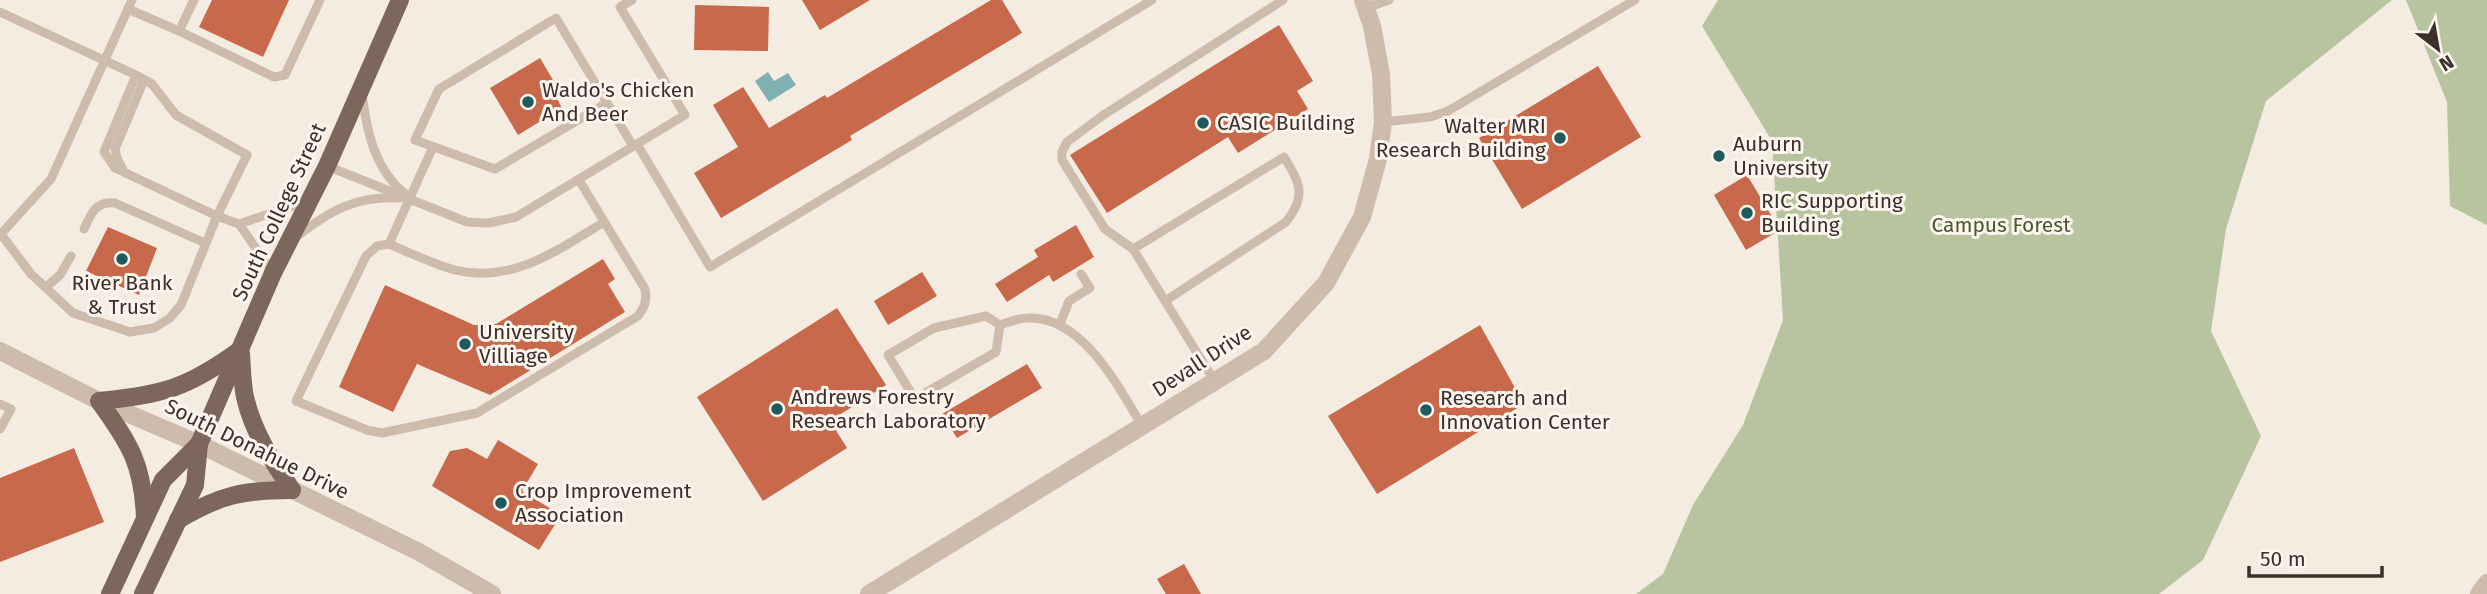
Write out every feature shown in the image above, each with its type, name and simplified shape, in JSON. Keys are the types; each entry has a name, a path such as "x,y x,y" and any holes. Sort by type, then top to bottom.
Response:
{"main road":[{"name":"South College Street","path":"143,594 195,485 200,444 273,273 327,166 400,0"},
{"path":"145,518 144,490 136,460 123,435 99,401 157,394 178,388 240,350 245,396 252,422 292,490"},
{"name":"South College Street","path":"110,594 163,480 200,444"},
{"path":"178,520 217,499 233,494 255,490 292,490"}],"street":[{"name":"Devall Drive","path":"869,594 1264,351 1326,283 1366,207 1378,159 1383,122 1381,74 1376,44 1364,4"},
{"name":"South Donahue Drive","path":"0,351 99,401 200,444 419,552 492,594"},
{"path":"2479,594 2487,583"}],"lane":[{"path":"179,31 194,0"},
{"path":"0,12 105,61 140,78 152,85 176,114 247,155 205,243 181,305 170,318 154,328 130,332 73,313 31,274 1,234 51,179 105,61 130,4 274,77 285,75 320,0"},
{"path":"327,166 454,218 488,223 516,217 685,115 620,7 632,0"},
{"path":"607,103 495,169 415,140 439,89 556,18 710,267 1137,4 1152,0"},
{"path":"1214,382 1133,249 1105,229 1062,160 1062,152 1067,142 1113,108 1283,0"},
{"path":"1364,4 1389,0"},
{"path":"1383,122 1430,117 1448,111 1635,0"},
{"path":"140,78 104,152 115,168 239,224 273,273"},
{"path":"362,88 367,130 373,149 394,185 411,199"},
{"path":"389,244 433,147"},
{"path":"1133,249 1284,158 1296,177 1300,193 1296,210 1286,222 1165,301"},
{"path":"579,180 645,289 646,301 638,316 477,413 382,433 367,430 296,401 366,256 377,246 389,244 437,265 456,270 492,273 536,262 604,222"},
{"path":"289,243 316,221 347,204 378,197 411,199"},
{"path":"239,224 310,200"},
{"path":"84,229 93,209 106,202 115,203 205,243"},
{"path":"46,287 60,275 71,256"},
{"path":"1060,324 1069,301 1090,288 1081,274"},
{"path":"1000,325 996,352 915,399 887,355 934,328 986,316 1000,325 1027,317 1060,324 1090,348 1142,426"},
{"path":"0,404 11,409 0,429"}],"green space":[{"name":"Campus Forest","path":"1718,0 2392,0 2266,101 2226,229 2211,331 2261,436 2203,560 2159,594 1636,594 1663,574 1693,505 1743,425 1783,320 1772,141 1702,26"},
{"path":"2406,0 2487,0 2487,225 2450,206 2447,102"}],"water":[{"path":"768,72 774,81 788,73 796,85 769,102 755,81"}],"building":[{"path":"212,0 289,0 263,57 199,27"},
{"path":"802,0 870,0 820,30"},
{"path":"991,0 1002,0 1022,33 850,136 852,140 721,218 694,173 738,147 713,105 743,87 769,128 825,95 827,98"},
{"path":"695,5 769,7 768,51 694,50"},
{"name":"CASIC Building","path":"1279,25 1313,81 1297,91 1308,109 1238,153 1228,137 1107,213 1070,155"},
{"name":"Waldo's Chicken And Beer","path":"540,58 560,92 555,95 562,108 518,135 490,88"},
{"name":"Walter MRI Research Building","path":"1598,66 1641,137 1522,209 1479,138"},
{"name":"RIC Supporting Building","path":"1747,175 1780,230 1746,250 1714,195"},
{"path":"1076,225 1094,257 1053,282 1049,275 1007,302 995,284 1038,257 1034,250"},
{"name":"River Bank & Trust","path":"108,227 157,248 139,295 86,271"},
{"name":"University Villiage","path":"603,259 615,279 608,284 625,312 490,395 417,364 393,412 339,387 385,285 474,325 496,324"},
{"path":"922,272 937,296 888,325 874,301"},
{"name":"Andrews Forestry Research Laboratory","path":"837,308 886,385 830,421 847,448 763,501 697,397"},
{"name":"Research and Innovation Center","path":"1480,325 1524,404 1377,494 1328,416"},
{"path":"1027,364 1042,388 957,438 942,414"},
{"name":"Crop Improvement Association","path":"498,440 538,464 522,491 561,515 539,550 432,486 450,451 467,448 487,459"},
{"path":"74,448 104,522 0,562 0,478"},
{"path":"1184,564 1201,594 1166,594 1157,579"}],"place":[{"name":"Waldo's Chicken And Beer","path":"528,102"},
{"name":"CASIC Building","path":"1203,123"},
{"name":"Walter MRI Research Building","path":"1560,138"},
{"name":"Auburn University","path":"1719,156"},
{"name":"RIC Supporting Building","path":"1747,213"},
{"name":"River Bank & Trust","path":"122,259"},
{"name":"University Villiage","path":"465,344"},
{"name":"Andrews Forestry Research Laboratory","path":"777,409"},
{"name":"Research and Innovation Center","path":"1426,410"},
{"name":"Crop Improvement Association","path":"501,503"}]}
